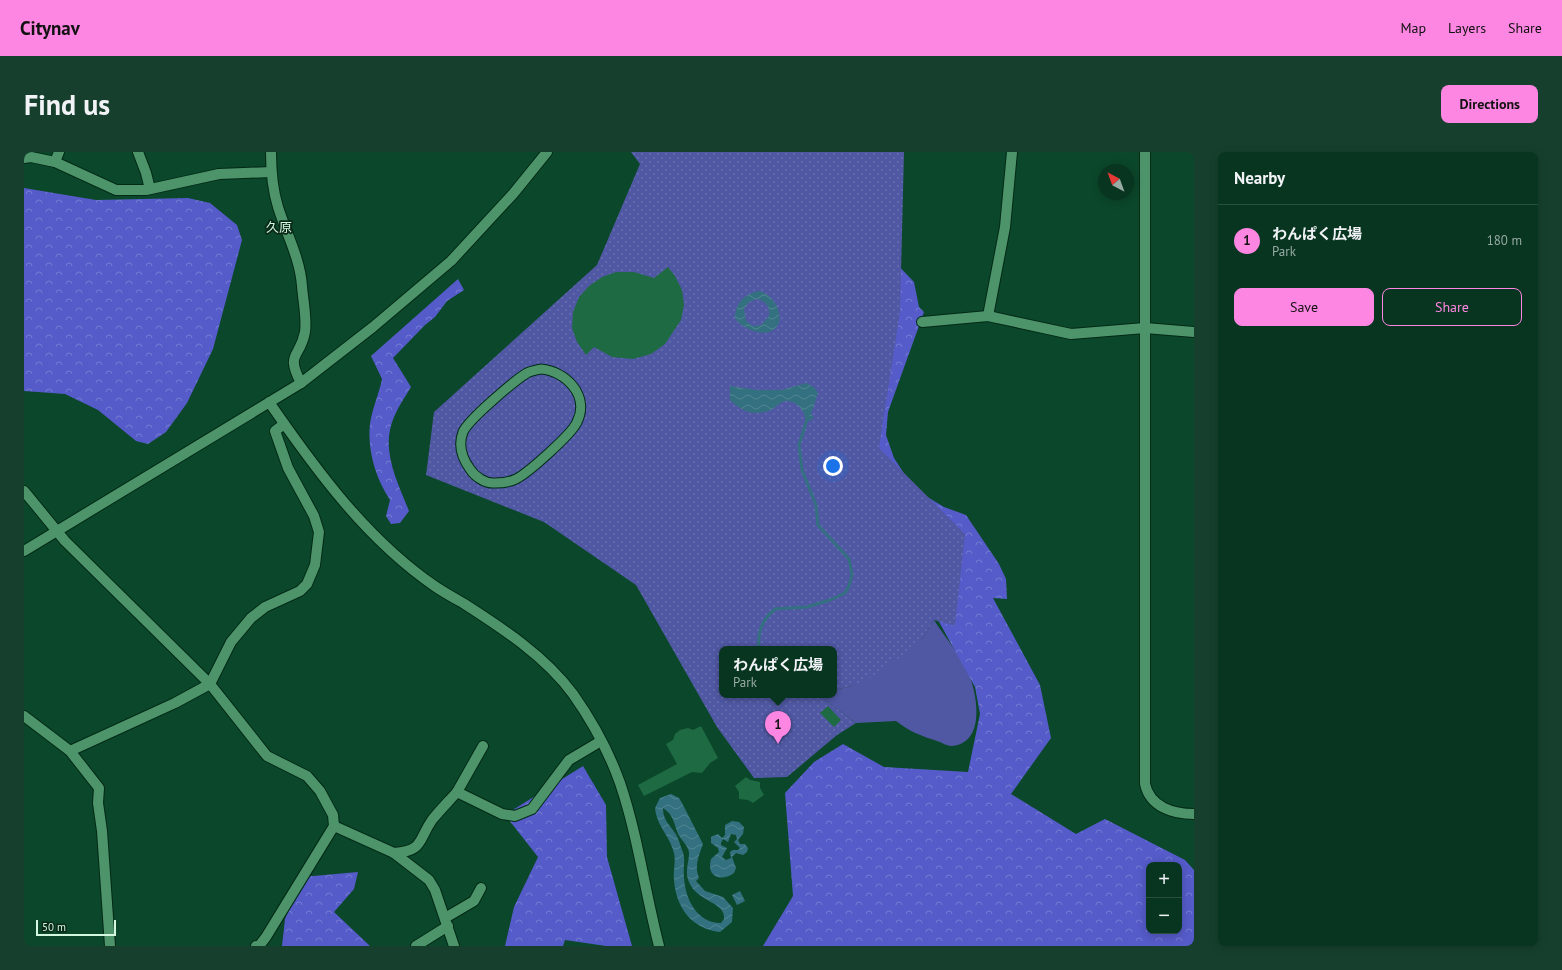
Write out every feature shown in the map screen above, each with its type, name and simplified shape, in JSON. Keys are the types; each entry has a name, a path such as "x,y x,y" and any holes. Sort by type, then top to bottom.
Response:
{"street":[{"path":"138,152 150,189"},
{"path":"271,152 271,172 278,207 297,261 302,283 305,330 302,343 293,358 293,364 300,383"},
{"path":"24,551 300,383 373,328 452,261 513,194 547,152"},
{"path":"988,316 1005,227 1012,152"},
{"path":"1145,152 1145,784 1147,793 1158,805 1169,810 1194,814"},
{"path":"24,158 57,157 116,190 150,189 219,174 271,172"},
{"path":"922,322 988,316 1071,334 1145,328 1194,332"},
{"path":"542,369 555,371 567,378 574,387 580,405 577,423 567,436 521,476 503,483 493,484 478,477 471,471 462,456 461,438 463,431 474,418 519,378 529,372 542,369"},
{"path":"269,402 330,486 364,525 436,587 507,632 545,663 572,693 601,741 620,783 631,822 659,946"},
{"path":"70,751 175,703 210,684 231,642 251,618 265,606 300,591 307,584 315,565 319,532 314,516 288,468 275,431 284,424"},
{"path":"24,491 65,541 210,684 267,756 307,776 320,791 333,815 334,826 267,942 256,946"},
{"path":"24,716 70,751 99,788 98,803 102,831 110,946"},
{"path":"457,792 502,814 515,816 532,809 569,760 601,741"},
{"path":"394,853 414,850 422,841 432,821 457,792 483,746"},
{"path":"334,826 394,853 429,880 447,922 454,946"},
{"path":"416,946 474,901 481,888"}],"shaded area":[{"path":"631,152 904,152 900,312 879,448 965,534 955,626 934,620 923,638 880,673 852,686 837,689 837,646 719,646 719,698 823,698 856,723 837,735 787,777 754,778 717,727 636,585 544,522 426,475 434,412 597,265 640,164"},
{"path":"934,620 964,664 971,680 974,689 976,720 974,730 969,738 962,743 951,746 939,742 915,733 896,721 856,723 823,698 837,698 837,689 852,686 923,638"}],"green space":[{"path":"24,188 96,200 188,198 210,203 237,225 242,240 213,349 187,403 166,432 148,444 136,441 98,410 65,394 24,391"},
{"path":"893,260 914,282 919,307 924,312 888,412 886,435 894,458 914,489 944,507 966,515 999,564 1006,579 1007,599 993,598 1040,685 1051,738 1011,794 1076,834 1105,819 1185,860 1194,870 1194,946 763,946 793,896 785,793 814,762 843,744 884,767 968,772 980,714 975,687 864,486"},
{"path":"458,279 464,290 447,301 435,317 425,325 393,358 411,387 394,417 390,429 389,441 389,453 395,477 409,511 400,523 391,524 386,516 390,500 377,474 371,454 369,434 370,424 382,379 371,356"},
{"path":"583,766 606,805 607,857 632,946 606,946 565,940 563,946 505,946 514,907 538,857 505,815"},
{"path":"358,872 354,889 334,912 370,946 282,946 285,919 302,877"}],"water":[{"path":"760,291 772,299 779,312 779,322 776,328 771,332 764,333 750,330 735,318 735,313 739,303 745,296","holes":["757,299 763,301 767,305 769,316 761,325 753,326 746,321 744,309 749,302"]},
{"path":"806,383 814,387 818,393 811,414 814,417 810,421 805,418 805,415 799,406 793,402 786,401 773,409 761,413 755,413 739,408 730,400 730,386 757,390 782,390"},
{"path":"671,794 679,798 703,844 697,865 699,878 696,881 705,891 723,897 733,908 732,922 720,932 701,927 694,922 687,915 678,900 674,880 674,853 670,841 656,815 655,808 660,798","holes":["663,808 667,811 689,852 687,872 689,882 698,894 720,909 723,913 724,919 721,923 705,919 699,914 690,901 685,885 683,853 677,836 665,819"]},
{"path":"732,821 739,822 744,827 743,834 738,840 740,844 745,844 748,848 747,852 743,855 736,853 732,857 736,868 734,873 729,876 719,877 712,874 710,865 711,859 719,852 718,848 711,843 711,837 718,834 722,838 725,835 725,825","holes":["731,834 736,835 737,839 734,842 740,848 730,852 731,858 726,860 722,857 727,848 721,845 721,843 723,839 728,842"]},
{"path":"740,891 745,901 737,905 732,895"}],"building":[{"path":"668,267 675,276 682,290 684,305 681,320 665,344 651,354 633,359 612,357 594,347 586,355 577,342 572,328 573,312 579,297 589,286 602,277 616,272 634,272 654,278"},
{"path":"828,706 841,720 834,727 820,713"},
{"path":"701,726 718,758 710,763 702,773 692,772 644,796 638,785 677,764 666,744 673,740 675,734 680,730 688,728 693,730"},
{"path":"746,777 750,780 760,782 760,788 764,795 753,803 748,800 739,799 739,792 735,786"}],"waterway":[{"path":"759,646 761,627 770,613 775,609 807,607 830,600 845,593 849,586 852,574 849,559 818,525 816,505 802,470 799,445 808,416"}],"place":[{"name":"わんぱく広場","path":"778,744"}],"district":[{"name":"久原","path":"279,227"}]}
